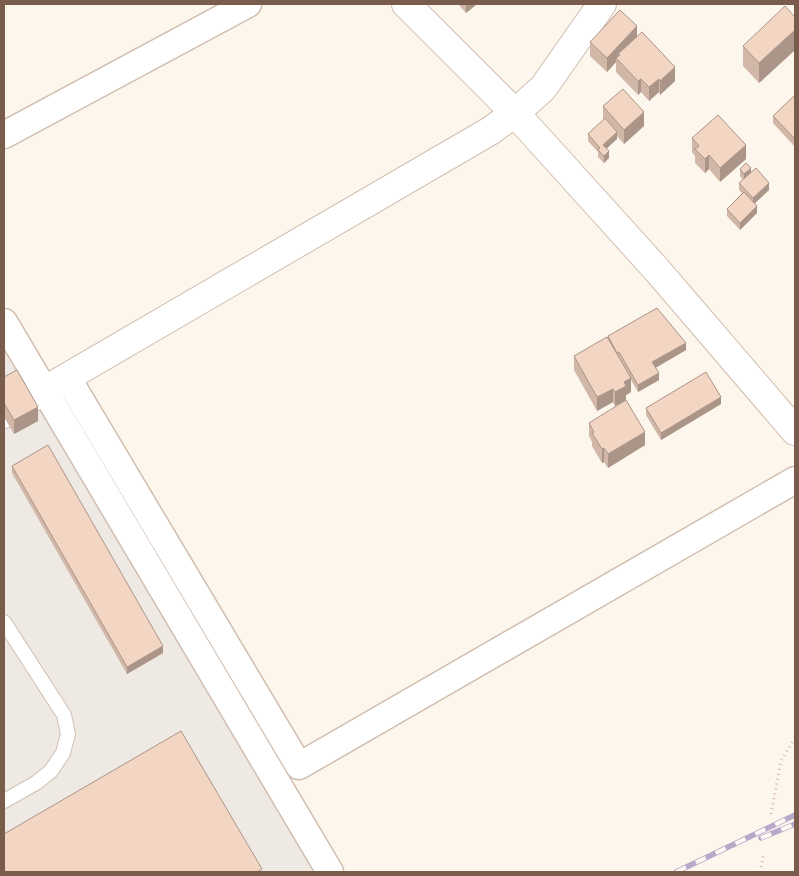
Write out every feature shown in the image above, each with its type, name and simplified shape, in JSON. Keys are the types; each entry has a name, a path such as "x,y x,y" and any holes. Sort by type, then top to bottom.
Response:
{"street":[{"path":"4,135 248,4"},
{"path":"406,4 515,113 656,270 795,431"},
{"path":"4,414 490,131 515,113 543,88 602,4"},
{"path":"4,322 330,872"},
{"path":"67,377 299,766 795,480"}],"lane":[{"path":"4,622 64,715 68,734 63,753 51,771 36,783 4,801"}],"path":[{"path":"771,814 781,761 795,738"},
{"path":"760,872 764,853"}],"shaded area":[{"path":"4,349 314,872 4,872"}],"building":[{"path":"785,6 795,16 795,30 759,63 743,46"},
{"path":"620,10 637,26 607,58 590,42"},
{"path":"642,32 675,67 660,81 659,79 649,87 641,79 638,81 616,58"},
{"path":"623,89 644,112 624,130 603,106"},
{"path":"795,95 795,139 773,116"},
{"path":"718,115 746,145 720,168 709,155 705,159 695,149 699,146 692,138"},
{"path":"605,118 617,132 603,145 609,151 604,156 588,134"},
{"path":"746,163 751,168 744,174 740,169"},
{"path":"756,168 769,183 753,198 739,183"},
{"path":"744,192 757,206 740,223 727,209"},
{"path":"657,308 686,343 652,362 659,373 638,385 608,336"},
{"path":"607,337 631,378 624,382 626,386 615,392 613,389 597,397 574,356"},
{"path":"17,370 38,407 14,420 4,403 4,377"},
{"path":"706,372 721,397 661,433 646,408"},
{"path":"626,400 645,432 608,454 604,448 602,449 592,433 594,432 589,423"},
{"path":"48,445 163,646 127,667 12,466"},
{"path":"181,731 262,869 257,872 4,872 4,834"}],"railway":[{"path":"676,872 795,815"},
{"path":"761,838 795,824"}]}
